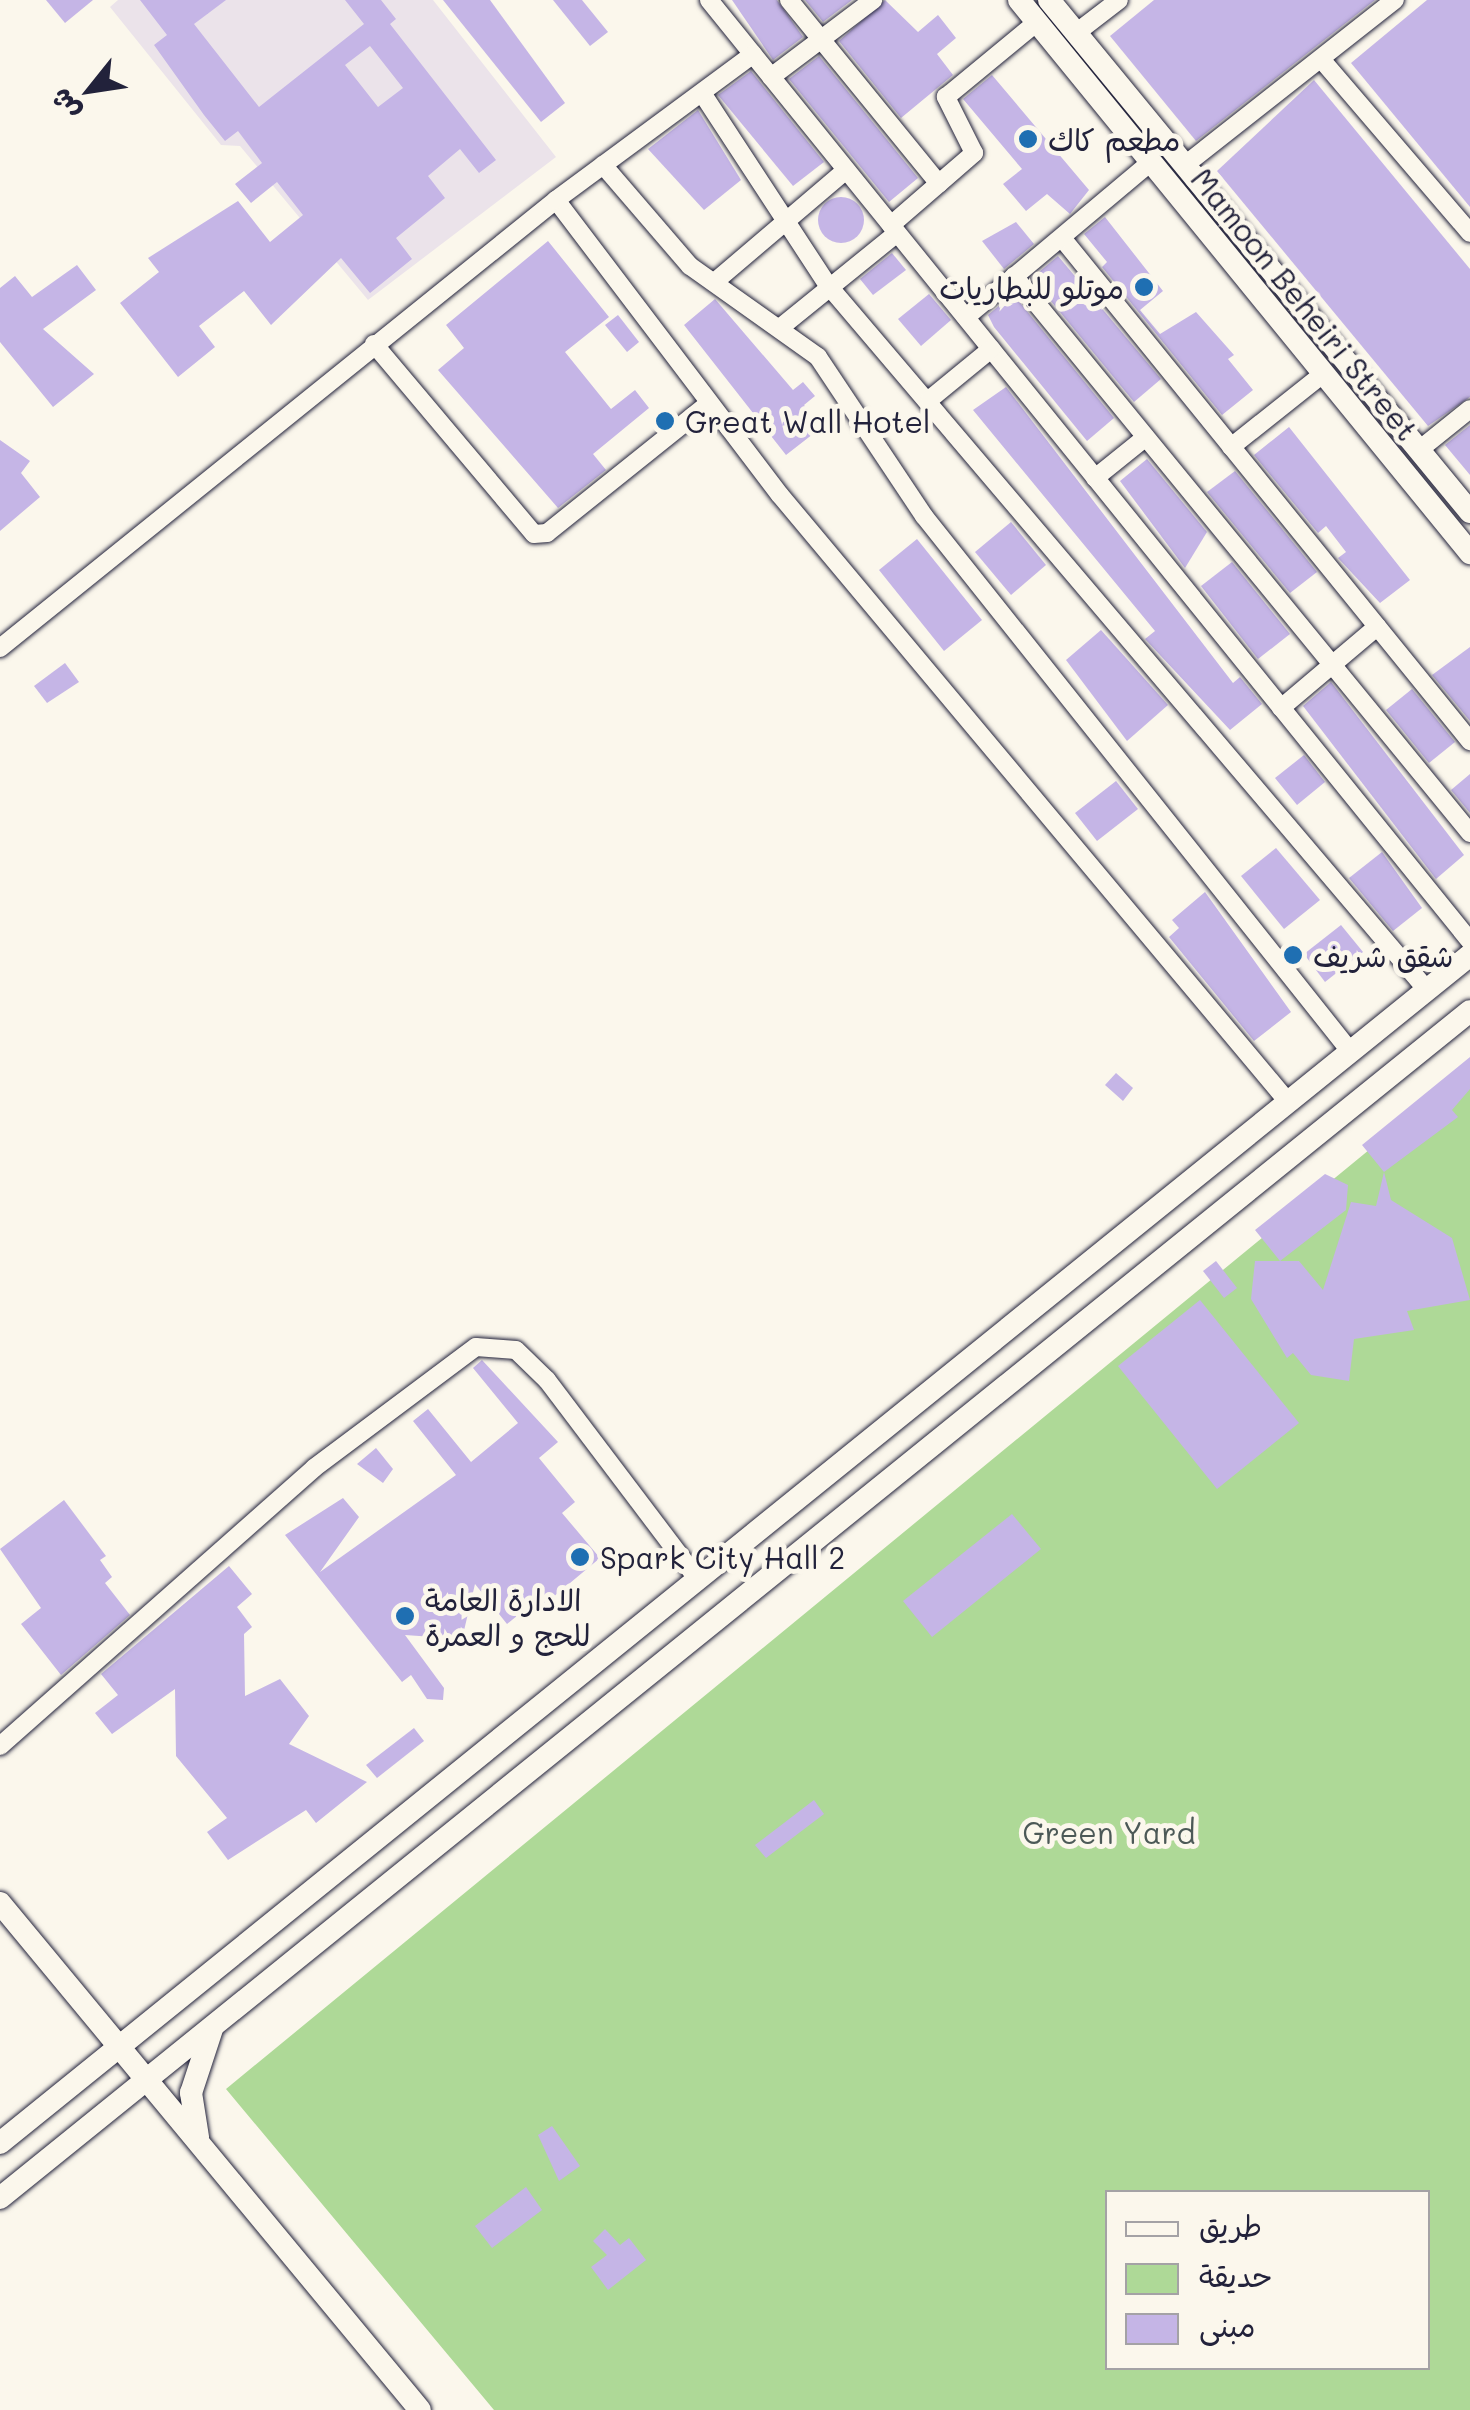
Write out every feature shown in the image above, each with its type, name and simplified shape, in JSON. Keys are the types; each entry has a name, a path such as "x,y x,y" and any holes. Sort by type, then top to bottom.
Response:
{"street":[{"path":"709,0 1470,942"},
{"path":"789,0 939,184"},
{"path":"771,77 872,0"},
{"name":"Mamoon Beheiri Street","path":"1018,0 1470,553"},
{"name":"Mamoon Beheiri Street","path":"1049,0 1470,512"},
{"path":"1076,33 1119,0"},
{"path":"1185,165 1396,0"},
{"path":"781,327 974,153 946,98 1036,22"},
{"path":"0,648 556,200 704,96 752,54"},
{"path":"1320,59 1470,232"},
{"path":"704,96 827,284 930,399 1427,990"},
{"path":"966,318 1151,162"},
{"path":"603,164 690,266 718,279 818,357 924,516 1350,1051"},
{"path":"718,279 790,222 846,170"},
{"path":"556,200 707,405 1288,1102"},
{"path":"1062,238 1470,742"},
{"path":"1014,276 1470,833"},
{"path":"374,344 534,534 707,405"},
{"path":"930,399 991,349"},
{"path":"1232,447 1324,373"},
{"path":"1419,450 1470,409"},
{"path":"1095,478 1146,437"},
{"path":"1281,708 1377,627"},
{"path":"0,2143 118,2043 1470,955"},
{"path":"0,2198 1470,1011"},
{"path":"0,1746 314,1468 476,1347 516,1350 547,1380 696,1578"},
{"path":"0,1903 420,2410"},
{"path":"199,2141 191,2093 214,2024"}],"shaded area":[{"path":"118,0 433,0 556,157 368,300 240,146 221,145 110,7"}],"green space":[{"name":"Green Yard","path":"1470,1067 1470,2410 494,2410 226,2089"}],"building":[{"path":"46,0 93,0 65,23"},
{"path":"140,0 226,0 194,24 259,107 364,24 345,0 381,0 396,19 390,24 496,160 479,173 460,149 428,176 445,198 396,238 412,259 370,293 341,258 271,325 244,291 199,326 215,347 178,377 120,303 159,272 148,258 238,201 270,242 303,215 277,182 251,203 235,184 262,163 238,131 225,141 204,115 154,45 167,35","holes":["370,46 403,88 378,107 345,65"]},
{"path":"443,0 490,0 565,103 541,122"},
{"path":"553,0 582,0 608,32 590,46"},
{"path":"732,0 777,0 803,37 773,60"},
{"path":"805,0 852,0 823,22"},
{"path":"885,0 918,32 938,15 956,38 937,54 953,75 901,118 839,41"},
{"path":"1154,0 1375,0 1196,141 1110,36"},
{"path":"1427,0 1470,0 1470,207 1351,63"},
{"path":"819,56 918,178 889,202 789,79"},
{"path":"751,71 824,162 793,186 718,95"},
{"path":"992,75 1089,190 1070,214 1047,194 1026,211 1003,184 1022,169 963,99"},
{"path":"1314,80 1470,269 1470,397 1428,426 1217,171"},
{"path":"698,110 741,180 704,210 648,149"},
{"path":"841,197 857,204 864,220 857,236 841,243 825,236 818,220 825,204"},
{"path":"1105,217 1163,291 1140,310 1160,334 1196,312 1234,355 1228,359 1253,390 1222,415 1102,267 1107,262 1084,234"},
{"path":"1016,222 1034,244 1004,269 982,241"},
{"path":"548,241 609,317 565,352 611,409 635,390 649,408 593,454 606,470 558,508 438,370 464,348 446,325"},
{"path":"892,253 906,270 873,295 860,279"},
{"path":"1058,256 1161,379 1134,402 1032,278"},
{"path":"77,265 96,290 43,329 94,374 53,407 0,342 0,288 15,276 32,297"},
{"path":"929,294 951,320 921,346 898,319"},
{"path":"1013,294 1114,418 1087,441 994,327 988,315"},
{"path":"715,299 793,390 803,382 815,396 804,405 822,427 786,455 684,325"},
{"path":"618,315 639,342 627,352 605,325"},
{"path":"1006,387 1233,683 1240,677 1262,704 1230,730 1145,639 1155,631 973,410"},
{"path":"1470,425 1470,475 1445,445"},
{"path":"1289,427 1410,580 1380,603 1338,558 1346,552 1326,526 1318,533 1254,455"},
{"path":"0,440 30,461 21,473 40,497 0,531"},
{"path":"1147,459 1207,532 1185,568 1120,481"},
{"path":"1235,471 1317,572 1290,593 1207,492"},
{"path":"1011,522 1046,565 1011,595 975,552"},
{"path":"917,539 982,620 944,651 879,570"},
{"path":"1232,562 1290,634 1258,659 1201,586"},
{"path":"1101,630 1168,705 1127,741 1066,660"},
{"path":"1470,647 1470,721 1432,675"},
{"path":"65,663 79,682 47,703 34,686"},
{"path":"1331,682 1464,855 1436,879 1303,706"},
{"path":"1412,689 1455,742 1429,763 1386,710"},
{"path":"1304,755 1325,782 1297,805 1275,778"},
{"path":"1470,774 1470,813 1451,790"},
{"path":"1116,781 1138,809 1097,841 1075,813"},
{"path":"1276,848 1320,900 1284,929 1241,876"},
{"path":"1382,852 1422,908 1393,931 1349,878"},
{"path":"1205,892 1291,1012 1254,1041 1169,937 1179,928 1172,920"},
{"path":"1341,925 1363,952 1325,982 1304,954"},
{"path":"1470,1057 1470,1089 1452,1110 1458,1117 1384,1172 1362,1145"},
{"path":"1116,1073 1133,1088 1123,1101 1105,1085"},
{"path":"1384,1172 1391,1200 1452,1238 1470,1300 1407,1311 1414,1330 1354,1339 1349,1381 1311,1375 1293,1353 1287,1358 1251,1299 1255,1261 1299,1261 1323,1290 1351,1202 1376,1206"},
{"path":"1325,1174 1348,1185 1346,1210 1280,1261 1255,1230"},
{"path":"1216,1261 1237,1288 1224,1298 1203,1271"},
{"path":"1200,1300 1299,1423 1217,1489 1118,1366"},
{"path":"482,1360 558,1442 539,1458 575,1502 562,1513 600,1558 528,1618 523,1611 507,1624 475,1584 462,1639 405,1635 444,1688 443,1700 427,1699 411,1675 402,1682 285,1535 343,1498 359,1517 320,1572 456,1475 413,1421 428,1409 471,1462 518,1423 473,1368"},
{"path":"376,1448 393,1469 383,1483 357,1464"},
{"path":"64,1500 106,1556 100,1560 112,1577 105,1583 130,1615 61,1675 21,1624 41,1608 0,1549"},
{"path":"1012,1514 1041,1549 932,1637 903,1601"},
{"path":"229,1566 252,1594 237,1607 252,1627 244,1634 245,1696 280,1679 309,1716 289,1744 367,1782 316,1823 306,1810 228,1860 207,1832 227,1818 176,1756 175,1689 112,1734 95,1713 118,1695 101,1674"},
{"path":"414,1728 424,1741 377,1778 366,1765"},
{"path":"814,1800 824,1814 766,1858 755,1845"},
{"path":"552,2126 580,2166 559,2181 538,2135"},
{"path":"526,2187 542,2210 492,2248 475,2226"},
{"path":"605,2229 620,2245 629,2238 646,2260 608,2290 591,2267 607,2255 593,2241"}],"place":[{"name":"مطعم كاك","path":"1028,139"},
{"name":"موتلو للبطاريات","path":"1144,287"},
{"name":"Great Wall Hotel","path":"665,421"},
{"name":"شقق شريف","path":"1293,955"},
{"name":"Spark City Hall 2","path":"580,1557"},
{"name":"الادارة العامة للحج و العمرة","path":"405,1616"}]}
